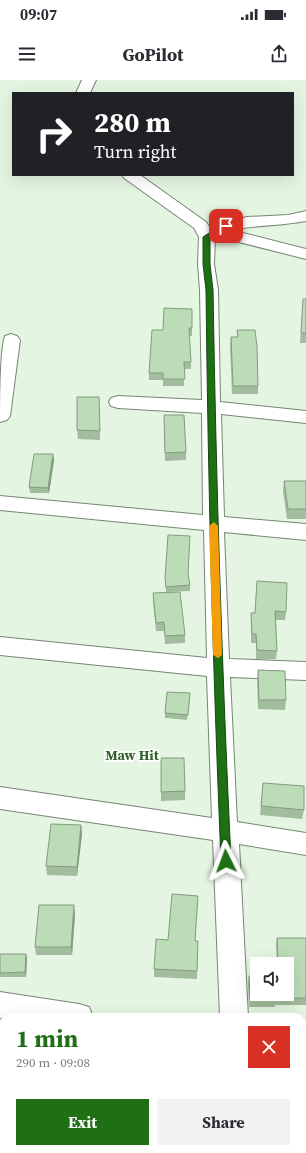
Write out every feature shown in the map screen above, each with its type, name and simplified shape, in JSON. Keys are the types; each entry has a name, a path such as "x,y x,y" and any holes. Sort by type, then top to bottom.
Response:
{"street":[{"path":"83,92 89,80"},
{"path":"131,176 211,234 306,254"},
{"path":"211,234 226,226 247,222 288,220 306,216"},
{"path":"211,234 206,264 210,290 211,407 218,668 234,1013"},
{"path":"0,416 11,340"},
{"path":"118,402 211,407 306,417"},
{"path":"0,503 214,522 306,532"},
{"path":"0,646 218,668 306,671"},
{"path":"0,798 225,829 306,844"},
{"path":"0,1005 53,1013"}],"building":[{"path":"303,299 306,299 306,333 301,333"},
{"path":"164,308 192,309 192,328 189,328 191,362 184,362 185,379 163,379 163,373 149,373 152,330 163,330"},
{"path":"237,330 255,330 258,386 233,386 231,337 238,337"},
{"path":"77,397 99,397 100,431 77,430"},
{"path":"164,415 184,415 186,452 165,453"},
{"path":"34,454 53,454 48,488 29,487"},
{"path":"284,481 306,481 306,509 288,509"},
{"path":"168,535 190,536 188,574 190,585 166,587 165,578"},
{"path":"257,581 287,583 286,612 275,611 277,651 257,650 256,634 252,634 251,613 255,613"},
{"path":"180,592 185,635 165,636 164,622 156,623 153,593"},
{"path":"258,670 285,671 286,700 259,700"},
{"path":"167,692 190,693 188,715 165,713"},
{"path":"161,758 184,758 185,791 161,792"},
{"path":"263,783 304,786 304,810 261,806"},
{"path":"51,824 81,825 77,867 46,866"},
{"path":"172,894 198,896 195,941 198,941 197,971 154,969 156,939 168,940"},
{"path":"39,905 74,905 71,947 35,947"},
{"path":"277,938 306,938 306,998 294,998 294,957 278,957"},
{"path":"0,954 26,954 25,972 0,973"},
{"path":"249,976 250,976 250,1000"}],"slow traffic":[{"path":"214,526 218,655"}],"district":[{"name":"Maw Hit","path":"132,755"}],"route":[{"path":"226,226 207,237 206,264 210,290 212,475 226,861"}]}
